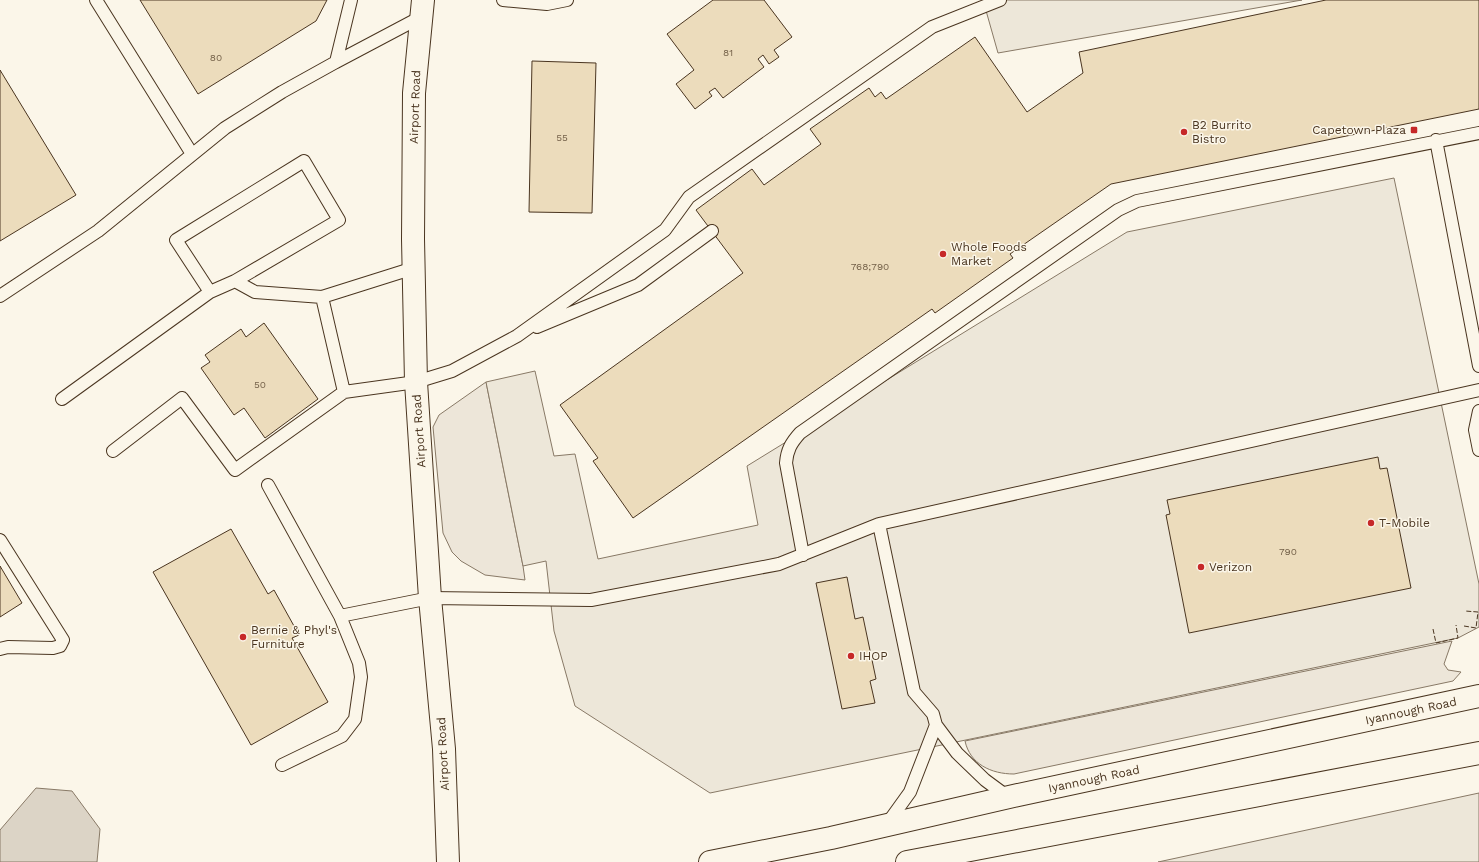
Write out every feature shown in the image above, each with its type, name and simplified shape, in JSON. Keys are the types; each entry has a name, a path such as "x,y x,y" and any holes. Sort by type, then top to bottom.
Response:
{"main road":[{"name":"Airport Road","path":"422,8 414,93 414,268 416,382 430,598 444,749 448,862"},
{"name":"Iyannough Road","path":"710,862 831,838 1008,797 1479,696"},
{"path":"907,862 1479,753"}],"lane":[{"path":"96,0 192,154"},
{"path":"336,62 351,0"},
{"path":"503,0 547,4 567,0"},
{"path":"517,336 665,230 689,197 932,27 1000,0"},
{"path":"0,296 98,230 211,138 240,118 297,82 336,62 422,8"},
{"path":"803,556 786,463 787,451 792,441 800,433 1118,210 1136,201 1479,132"},
{"path":"1436,140 1479,366"},
{"path":"62,398 210,292 235,281 339,220 304,160 176,240 210,292"},
{"path":"113,451 182,398 234,470 344,392 416,382 452,371 517,336 638,285 712,231"},
{"path":"235,281 255,292 322,297 414,268"},
{"path":"322,297 344,392"},
{"path":"340,616 430,598 591,600 779,564 803,556 879,524 1479,390"},
{"path":"1479,411 1475,430 1479,450"},
{"path":"268,485 340,616 359,663 362,677 355,719 342,736 282,765"},
{"path":"879,524 914,692 933,714 936,724 957,752 985,780 1008,797"},
{"path":"0,540 63,640 60,646 53,648 8,648 0,650"},
{"path":"887,824 910,792 936,724"}],"shaded area":[{"path":"983,0 1302,0 998,53"},
{"path":"1394,178 1479,584 1479,627 1458,638 710,793 575,706 554,631 546,561 523,566 486,382 535,371 554,456 575,454 598,559 758,525 747,466 1127,232"},
{"path":"486,382 525,580 485,575 461,561 452,552 443,533 433,427 439,415"},
{"path":"1452,641 1444,664 1448,670 1461,672 1453,681 1014,774 1005,774 990,770 977,762 968,749 965,741"},
{"path":"36,788 72,791 100,829 97,862 0,862 0,830"},
{"path":"1479,793 1479,862 1158,862"}],"building":[{"path":"140,0 327,0 316,21 198,94"},
{"path":"713,0 764,0 792,37 774,50 779,57 769,64 763,55 758,59 764,67 723,98 715,88 709,92 712,96 695,109 676,84 694,70 667,34"},
{"path":"1326,0 1479,0 1479,109 1111,184 1010,254 1013,258 935,313 932,309 633,518 593,461 598,458 560,405 743,273 696,210 752,169 764,185 821,144 810,129 869,88 875,97 881,92 886,99 975,37 1027,112 1083,73 1079,52"},
{"path":"532,61 596,63 592,213 529,212"},
{"path":"0,70 76,195 0,241"},
{"path":"264,323 318,399 265,438 244,408 234,415 201,368 210,362 205,355 241,329 246,337"},
{"path":"1378,457 1380,469 1387,468 1411,588 1189,633 1166,515 1170,514 1167,500"},
{"name":"Bernie & Phyl's Furniture","path":"231,529 268,594 274,590 299,635 292,638 328,702 251,745 153,572"},
{"path":"0,566 22,603 0,617"},
{"name":"IHOP","path":"847,577 855,619 863,617 876,679 870,681 875,703 842,709 816,583"}],"fence":[{"path":"1464,626 1476,628 1478,612 1465,611"},
{"path":"1433,629 1436,643 1458,638 1456,625"}],"place":[{"name":"Capetown Plaza","path":"1414,130"},
{"name":"B2 Burrito Bistro","path":"1184,132"},
{"name":"Whole Foods Market","path":"943,254"},
{"name":"T-Mobile","path":"1371,523"},
{"name":"Verizon","path":"1201,567"},
{"name":"Bernie & Phyl's Furniture","path":"243,637"},
{"name":"IHOP","path":"851,656"}]}
